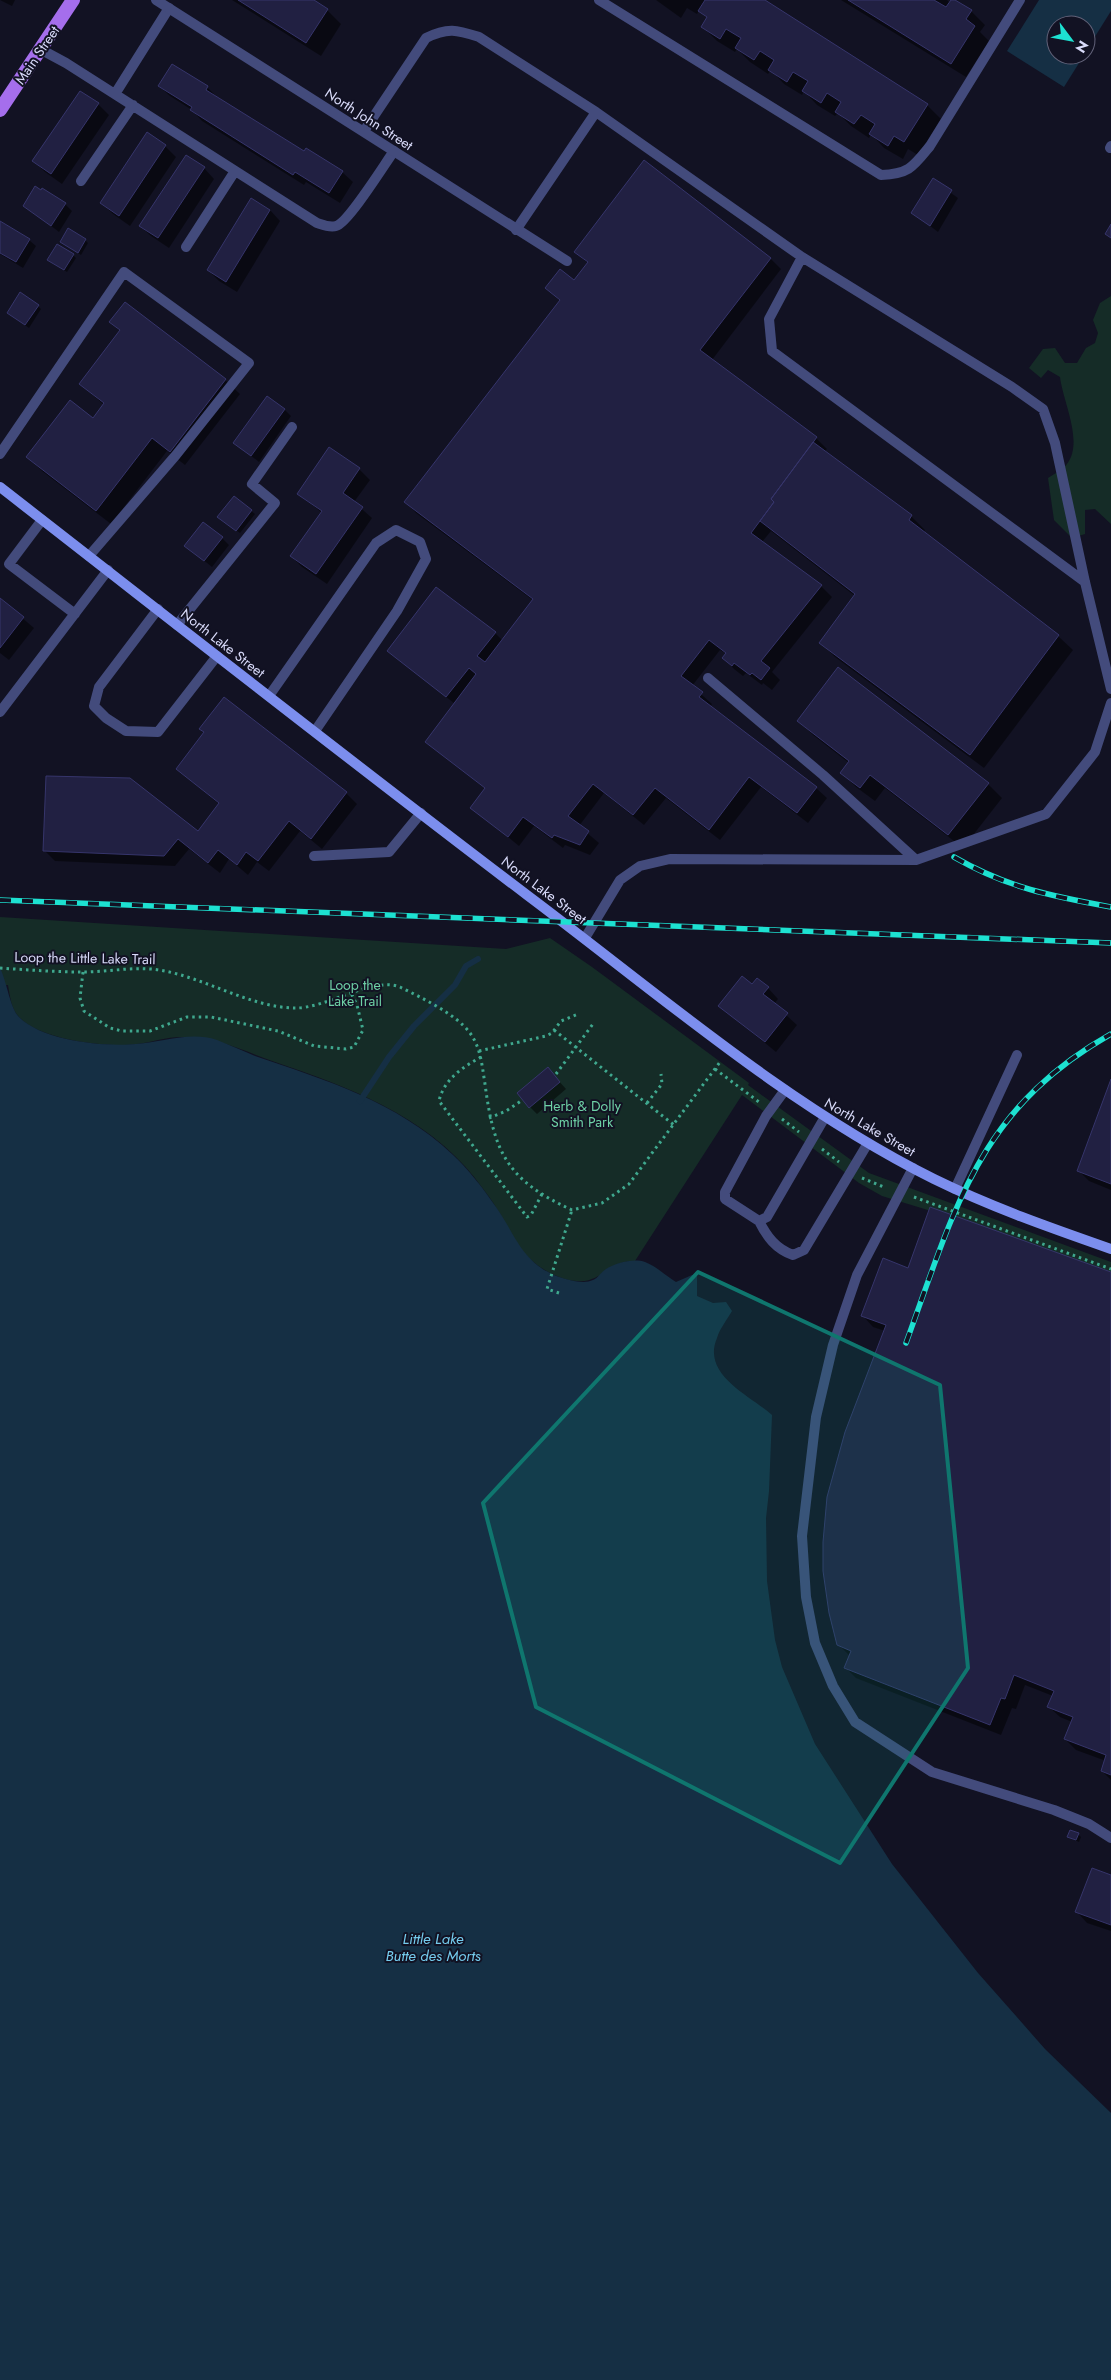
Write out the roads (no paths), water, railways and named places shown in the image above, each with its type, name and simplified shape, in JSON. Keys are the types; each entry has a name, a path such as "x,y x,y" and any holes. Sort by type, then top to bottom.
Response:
{"main road":[{"name":"Main Street","path":"0,110 74,0"},
{"name":"North Lake Street","path":"0,487 421,813 785,1090 868,1143 955,1189 1002,1209 1111,1249"}],"street":[{"name":"North John Street","path":"156,0 567,261"},
{"path":"599,0 881,175 901,174 918,161 930,146 1018,1"},
{"path":"115,94 169,8"},
{"path":"364,131 426,38 441,30 457,30 479,36 596,112 802,257 1012,387 1043,409 1055,443 1085,582 1111,689"},
{"path":"40,49 133,105 317,223 326,226 338,226 349,216 394,151"},
{"path":"81,181 133,105"},
{"path":"516,230 596,112"},
{"path":"186,247 235,172"},
{"path":"802,257 770,319 772,352 1085,582"},
{"path":"0,454 124,272 249,364 176,455 90,556"},
{"path":"177,625 275,502 252,484 292,427"},
{"path":"42,520 9,564 75,614"},
{"path":"269,696 376,543 396,530 420,542 426,559 397,611 315,731"},
{"path":"0,712 108,570"},
{"path":"158,609 99,687 94,706 106,718 126,731 158,732 218,656"},
{"path":"708,678 823,775 916,860"},
{"path":"585,938 620,880 640,866 670,859 916,860 1046,814 1095,752 1111,703"},
{"path":"314,856 390,852 421,813"},
{"path":"955,1189 1017,1055"},
{"path":"785,1090 766,1116 725,1192 725,1199 759,1221 767,1237 782,1251 793,1255 804,1250 868,1143"},
{"path":"759,1221 767,1218 825,1117"},
{"path":"913,1168 857,1275 833,1345 816,1417 802,1536 806,1597 816,1643 833,1686 855,1722 932,1772 1054,1810 1089,1824 1111,1838"}],"water":[{"path":"1039,0 1111,0 1111,11 1096,35 1096,15 1046,15 1046,65 1078,65 1064,87 1007,51"},
{"name":"Little Lake Butte des Morts","path":"0,968 16,1013 30,1025 43,1032 74,1041 123,1045 187,1037 217,1040 255,1056 360,1094 384,1106 431,1136 452,1154 476,1179 526,1254 543,1269 554,1275 584,1282 595,1279 604,1270 615,1265 630,1261 640,1261 653,1266 676,1282 692,1275 697,1275 697,1296 713,1303 726,1302 732,1311 717,1338 714,1351 716,1363 722,1374 731,1383 772,1415 766,1518 767,1581 775,1640 782,1667 815,1744 892,1864 978,1973 1045,2049 1111,2113 1111,2380 0,2380"}],"waterway":[{"path":"360,1101 389,1057 414,1026 455,985 466,966 478,959"}],"railway":[{"path":"954,857 974,868 1012,884 1049,895 1111,907"},
{"path":"0,900 1111,943"},
{"path":"906,1343 957,1206 977,1166 1001,1129 1030,1095 1066,1063 1111,1034"}],"park label":[{"name":"Loop the Lake Trail","path":"355,994"},
{"name":"Herb & Dolly Smith Park","path":"582,1114"}]}
